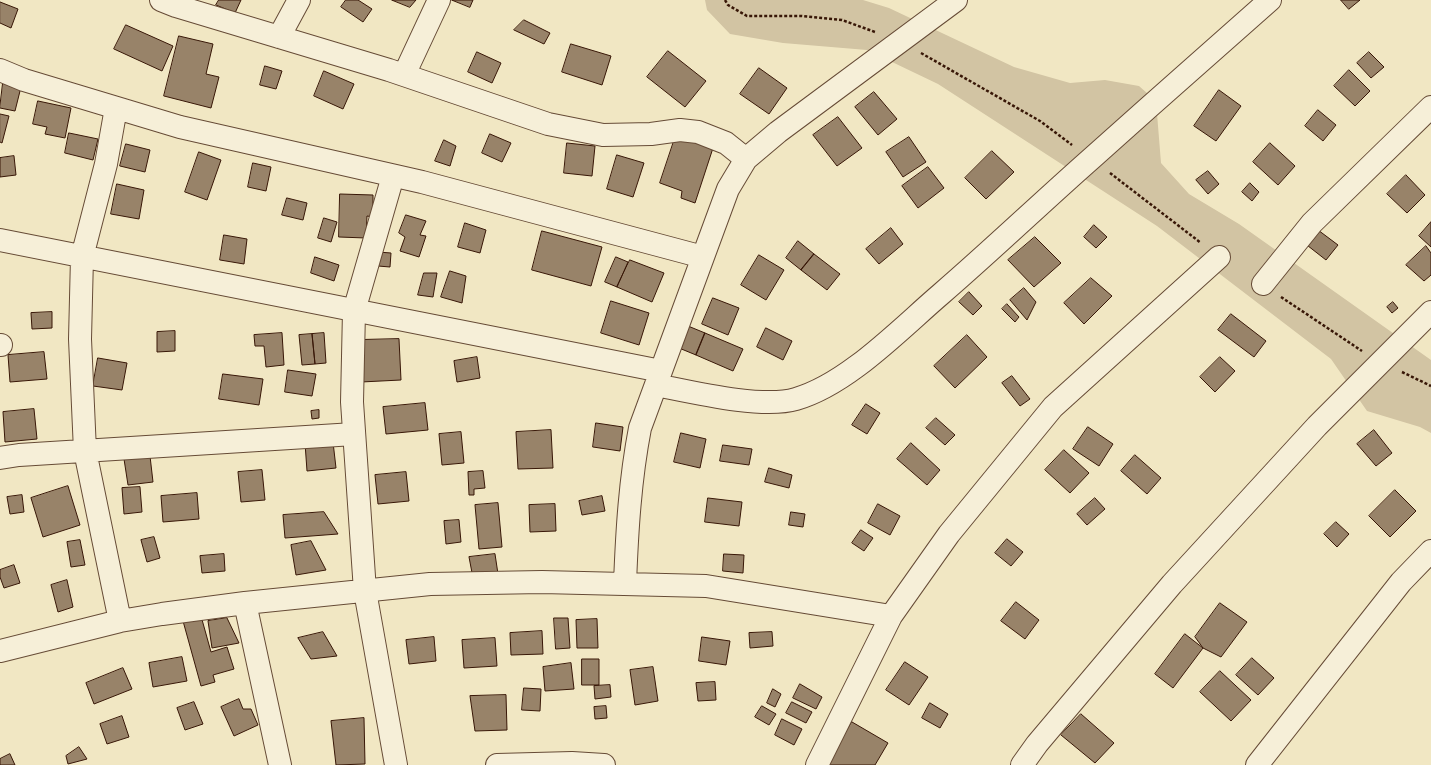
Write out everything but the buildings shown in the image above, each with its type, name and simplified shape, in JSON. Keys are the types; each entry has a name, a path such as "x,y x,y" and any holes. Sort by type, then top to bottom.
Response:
{"street":[{"path":"161,0 404,75 548,124 603,135 651,134 680,130 698,132 726,143 746,158"},
{"path":"279,37 300,0"},
{"path":"404,75 439,0"},
{"path":"625,584 627,515 632,467 640,428 728,189 746,158 778,132 956,0"},
{"path":"0,240 354,312 659,378 729,398 776,402 794,400 819,391 866,359 996,247 1091,158 1270,0"},
{"path":"0,70 24,80 180,127 393,176 703,257"},
{"path":"116,108 106,164 82,257 80,339 86,451 120,622"},
{"path":"1263,284 1312,223 1431,108"},
{"path":"393,176 354,312 352,402 365,591 396,765"},
{"path":"817,765 891,616 949,534 1053,407 1219,257"},
{"path":"1022,765 1037,744 1172,584 1317,426 1431,312"},
{"path":"0,458 19,455 354,434"},
{"path":"1257,765 1401,582 1431,551"},
{"path":"0,650 120,622 162,614 245,603 430,584 542,582 706,586 891,616"},
{"path":"245,603 280,765"},
{"path":"497,765 572,763 604,765"}],"shaded area":[{"path":"705,0 863,0 889,8 1014,67 1070,83 1105,80 1139,86 1156,101 1161,163 1189,194 1239,224 1431,360 1431,433 1420,427 1367,411 1331,359 1157,226 938,84 867,50 783,43 730,34 707,10"}]}
